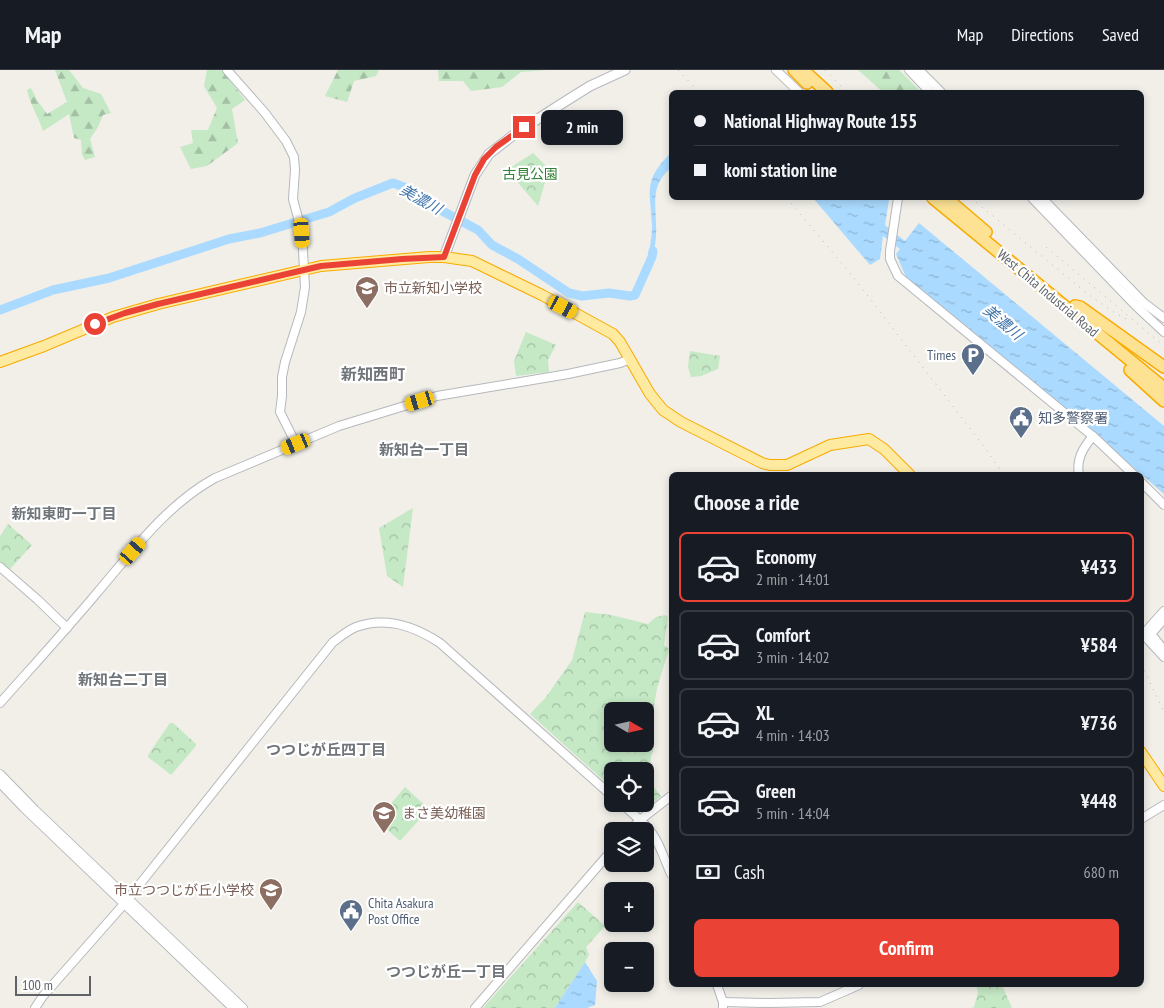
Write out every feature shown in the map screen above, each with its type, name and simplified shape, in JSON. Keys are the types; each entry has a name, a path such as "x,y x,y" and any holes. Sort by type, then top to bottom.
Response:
{"highway":[{"path":"794,70 815,90"},
{"path":"803,70 825,90"},
{"name":"West Chita Industrial Road","path":"935,200 1164,388"},
{"name":"West Chita Industrial Road","path":"948,200 1164,379"},
{"path":"0,362 125,313 305,270 337,264 444,257 472,261 613,334 620,342 650,394 663,410 681,422 762,463 770,466 787,465 830,445 869,439 884,449 907,472"},
{"path":"1044,290 1046,297 1164,401"},
{"path":"1076,306 1164,367"},
{"path":"1144,756 1164,786"}],"main road":[{"path":"444,257 475,175 484,159 496,147 536,120 582,91 625,70"}],"street":[{"path":"227,70 265,113 291,148 294,157 294,199 302,233 305,287 301,312 283,370 280,412 296,444"},
{"path":"776,70 797,90"},
{"path":"909,70 928,90"},
{"path":"919,70 939,90"},
{"path":"898,200 890,259 894,269 903,281 1093,436 1131,472"},
{"path":"1034,200 1164,332"},
{"path":"1044,200 1164,326"},
{"path":"1144,303 1164,318"},
{"path":"1149,318 1164,326"},
{"path":"0,703 157,523 198,487 215,478 339,426 437,396 568,374 620,363 630,359"},
{"path":"1078,472 1079,458 1084,447 1093,436"},
{"path":"1144,485 1164,505"},
{"path":"0,568 38,600 67,628"},
{"path":"1145,636 1147,630 1164,611"},
{"path":"1145,636 1164,619"},
{"path":"35,1008 126,901 333,642 355,628 375,623 391,622 422,631 440,643 604,789"},
{"path":"1145,636 1164,650"},
{"path":"1145,636 1164,657"},
{"path":"0,774 233,1008"},
{"path":"0,783 24,808 243,1008"},
{"path":"640,820 669,798"},
{"path":"1144,816 1164,805"},
{"path":"631,812 652,831 669,869"},
{"path":"475,1008 604,859"},
{"path":"718,987 723,1005 820,1002 854,987"}],"green space":[{"path":"55,70 69,70 83,88 101,94 111,113 103,115 90,139 95,157 85,160 82,155 81,140 74,138 69,114 43,131 27,90 31,88 47,114 67,102"},
{"path":"207,70 222,70 245,100 232,109 238,143 207,166 191,169 180,147 193,143 191,130 208,130 217,108 204,86"},
{"path":"338,70 379,70 376,76 354,81 347,102 325,96"},
{"path":"438,70 548,70 521,72 502,87 471,91 463,81 439,81"},
{"path":"858,70 899,70 919,90 881,90"},
{"name":"古見公園","path":"533,153 549,169 538,206 507,170"},
{"path":"526,332 556,345 548,360 549,372 516,376 514,361"},
{"path":"690,351 720,356 718,369 701,376 691,377 688,367"},
{"path":"413,508 403,587 387,576 379,528"},
{"path":"8,524 32,545 10,569 0,562 0,536"},
{"path":"585,612 611,615 648,624 656,617 665,615 668,617 664,645 669,649 657,688 654,706 654,702 604,702 604,752 652,752 651,762 604,762 604,781 530,714 546,697 572,660"},
{"path":"170,723 173,723 196,744 171,775 148,757"},
{"path":"405,787 429,809 400,841 377,820"},
{"path":"654,787 661,796 654,802"},
{"path":"578,902 604,925 586,947 589,955 555,1008 483,1008"},
{"path":"977,987 1003,987 1012,1008 972,1008 974,1007 978,992"}],"water":[{"path":"669,155 669,170 664,174 657,188 655,202 656,235 652,262 649,261 652,225 650,186 662,162"},
{"path":"815,200 889,200 885,225 905,241 919,223 1164,426 1164,494 1144,477 1144,472 1139,472 1059,408 908,282 896,254 900,249 883,236 880,259 870,265"},
{"path":"585,962 597,981 595,1005 587,1008 555,1008"}],"waterway":[{"name":"美濃川","path":"0,310 53,290 109,278 229,239 260,233 329,212 355,198 393,183 404,187 416,197 478,230 492,245 518,259 569,293 582,296 609,293 635,295 653,251"}],"railway":[{"path":"678,70 697,90"},
{"path":"825,70 845,90"},
{"path":"789,200 854,278 1002,472"},
{"path":"973,200 1089,295 1130,321"},
{"path":"1046,247 1164,346"},
{"path":"1144,670 1164,712"}],"place":[{"name":"市立新知小学校","path":"367,309"},
{"name":"Times","path":"973,376"},
{"name":"知多警察署","path":"1021,439"},
{"name":"まさ美幼稚園","path":"384,834"},
{"name":"市立つつじが丘小学校","path":"271,911"},
{"name":"Chita Asakura Post Office","path":"351,932"}],"district":[{"name":"新知西町","path":"373,374"},
{"name":"新知台一丁目","path":"424,449"},
{"name":"新知東町一丁目","path":"64,513"},
{"name":"新知台二丁目","path":"123,679"},
{"name":"つつじが丘四丁目","path":"326,749"},
{"name":"つつじが丘一丁目","path":"446,971"}],"route":[{"path":"95,324 158,304 321,266 444,257 475,175 484,159 496,147 524,127"}]}
